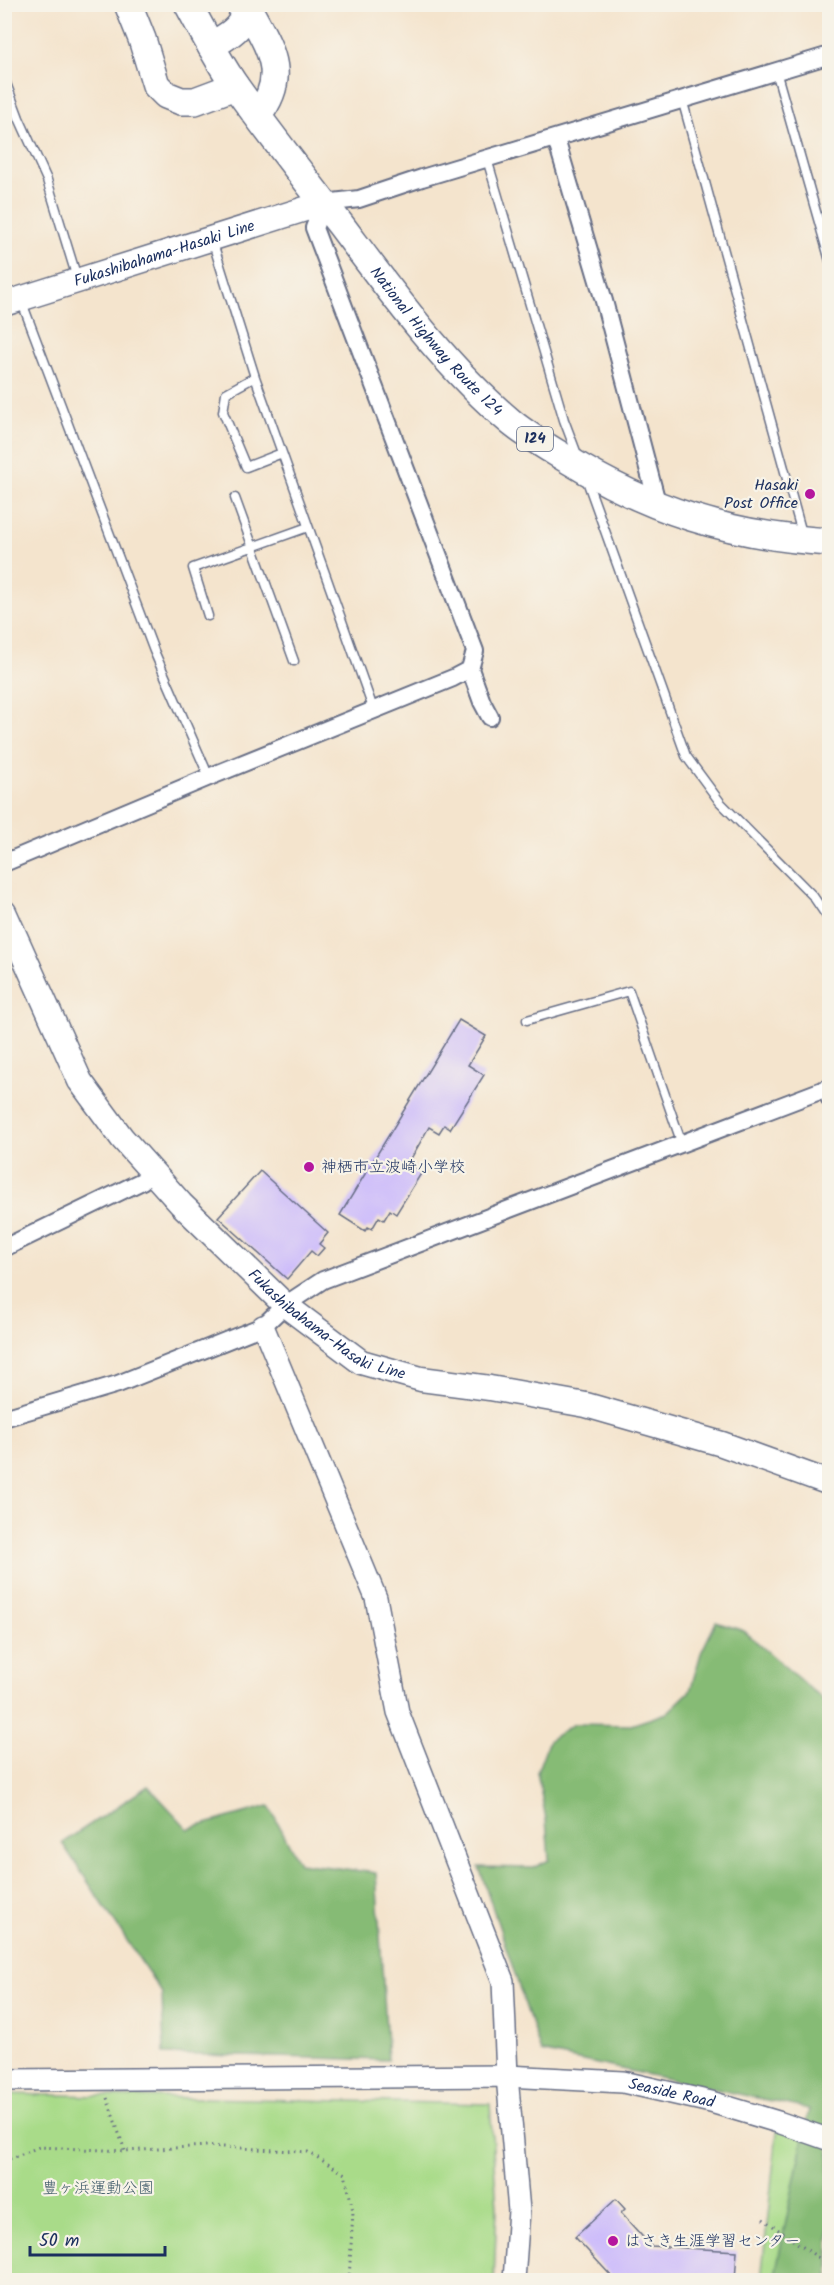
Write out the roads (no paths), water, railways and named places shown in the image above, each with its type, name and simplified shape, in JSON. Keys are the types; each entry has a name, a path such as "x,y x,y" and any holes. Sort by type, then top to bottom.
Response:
{"highway":[{"path":"128,4 156,85 166,95 181,101 195,102 236,86"},
{"name":"National Highway Route 124","path":"188,4 236,86 324,203 419,324 483,397 513,424 583,470 618,489 658,506 703,522 755,534 817,541"},
{"path":"211,46 239,27 244,19 244,4"},
{"path":"244,4 273,61 275,77 273,90 258,115"}],"main road":[{"name":"Fukashibahama-Hasaki Line","path":"12,302 324,203"},
{"name":"Fukashibahama-Hasaki Line","path":"4,912 80,1081 122,1138 181,1204 285,1305 361,1362 421,1379 490,1388 586,1405 722,1444 830,1483"}],"street":[{"path":"490,717 470,669 475,651 314,228 324,203 359,199 830,55"},
{"path":"556,139 604,301 658,506"},
{"path":"4,863 374,711 470,669"},
{"path":"4,1418 118,1384 262,1326 285,1305 323,1280 828,1091"},
{"path":"4,1248 142,1181 153,1172"},
{"path":"262,1326 376,1598 398,1712 503,1982 507,2076 519,2211 514,2280"},
{"name":"Seaside Road","path":"4,2080 507,2076 623,2082 711,2102 830,2140"}],"lane":[{"path":"828,4 830,9"},
{"path":"776,71 830,261"},
{"path":"4,78 47,180 78,281"},
{"path":"682,99 817,541"},
{"path":"487,159 564,420 686,756 720,802 813,896 830,921"},
{"path":"212,238 255,377 374,711"},
{"path":"12,302 154,651 209,777"},
{"path":"255,377 226,393 223,412 246,467 282,453"},
{"path":"235,498 294,661"},
{"path":"208,616 193,568 308,527"},
{"path":"526,1020 629,991 682,1145"}],"place":[{"name":"Hasaki Post Office","path":"810,494"},
{"name":"神栖市立波崎小学校","path":"309,1167"},
{"name":"はさき生涯学習センター","path":"613,2241"}],"park label":[{"name":"豊ヶ浜運動公園","path":"98,2188"}]}
